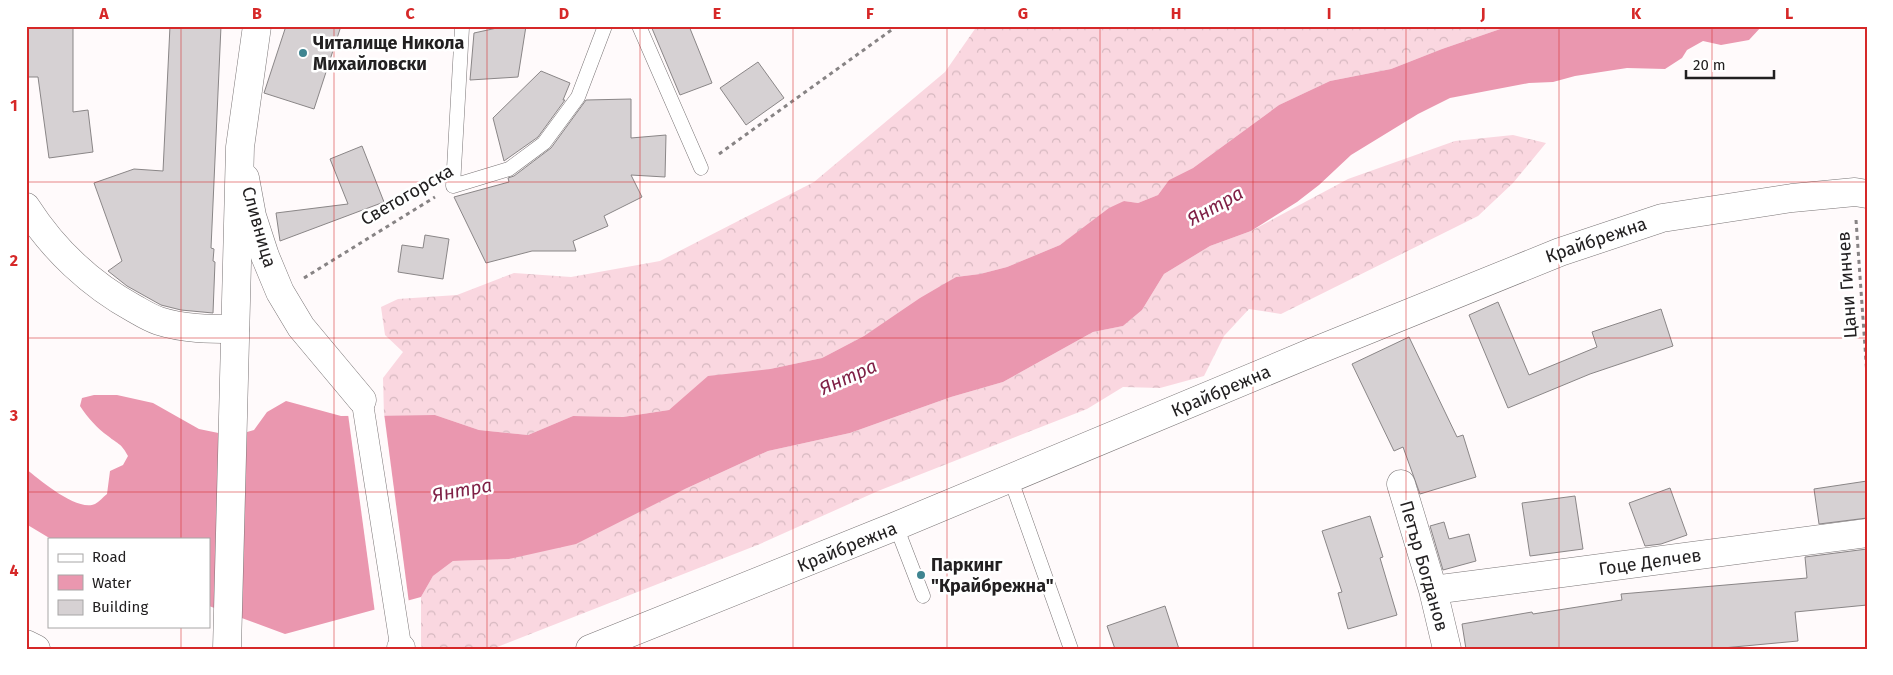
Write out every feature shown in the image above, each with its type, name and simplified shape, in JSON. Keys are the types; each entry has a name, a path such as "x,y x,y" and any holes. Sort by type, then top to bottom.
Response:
{"street":[{"name":"Сливница","path":"257,26 240,147 252,216 265,256 280,292 301,327 362,400"},
{"path":"227,649 240,147"},
{"name":"Крайбрежна","path":"590,649 1011,480 1313,352 1560,252 1662,218 1792,198 1861,193"},
{"path":"26,207 42,232 82,273 122,301 157,321 197,329 235,329"},
{"path":"362,400 401,648"},
{"name":"Петър Богданов","path":"1401,484 1433,590 1447,649"},
{"name":"Гоце Делчев","path":"1433,590 1867,533"},
{"path":"26,644 36,649"}],"lane":[{"name":"Светогорска","path":"453,186 509,169 544,143 578,97 605,26"},
{"path":"639,26 700,168"},
{"path":"453,186 464,27"},
{"path":"1011,480 1071,649"},
{"path":"896,526 923,596"}],"path":[{"path":"700,168 898,26"},
{"name":"Светогорска","path":"280,292 453,186"},
{"name":"Цани Гинчев","path":"1861,193 1867,375"}],"green space":[{"path":"977,26 1509,26 1391,69 1330,81 1279,105 1193,168 1169,180 1158,195 1138,203 1124,201 1060,245 1007,267 980,274 956,277 864,336 822,358 770,369 689,394 669,410 623,417 573,416 528,435 479,430 435,415 384,415 383,378 403,352 385,335 381,307 398,299 457,295 514,273 571,277 660,261 814,182 945,72"},
{"path":"1513,135 1546,143 1513,183 1478,216 1281,314 1249,309 1224,336 1204,376 1160,388 1123,387 1087,409 878,491 760,544 492,649 422,649 421,597 433,576 453,561 509,559 685,489 768,451 850,433 951,397 1003,382 1093,332 1123,326 1142,310 1164,274 1210,246 1251,231 1348,179 1455,141"}],"water":[{"name":"Янтра","path":"1509,26 1762,26 1749,40 1721,45 1703,41 1687,50 1682,58 1665,69 1627,68 1575,76 1553,82 1529,83 1450,98 1418,114 1351,155 1319,185 1297,202 1251,231 1210,246 1164,274 1142,310 1123,326 1093,332 1003,382 951,397 850,433 768,451 685,489 576,544 509,559 453,561 433,576 421,597 285,634 210,606 210,538 49,538 26,524 26,469 59,494 79,503 95,504 107,494 110,471 123,465 128,456 121,446 100,430 86,415 80,406 82,398 94,395 117,395 153,403 199,429 233,436 254,430 267,412 286,401 341,416 435,415 479,430 528,435 573,416 623,417 669,410 708,376 770,369 822,358 864,336 920,298 956,277 980,274 1007,267 1060,245 1109,208 1124,201 1138,203 1158,195 1169,180 1193,168 1279,105 1330,81 1391,69"}],"pier":[{"path":"384,413 409,603 375,613 348,414"}],"building":[{"path":"26,26 73,26 73,112 88,110 93,152 49,158 38,77 26,77"},
{"path":"170,26 221,26 211,248 214,249 213,261 215,262 213,313 181,310 161,305 127,286 108,271 122,261 94,183 134,169 163,171"},
{"path":"286,26 341,26 314,109 264,93"},
{"path":"506,26 526,26 518,77 470,80 474,33"},
{"path":"651,26 689,26 712,83 680,95"},
{"path":"758,62 784,98 746,125 720,88"},
{"path":"541,71 570,83 563,100 565,100 538,137 504,161 493,118"},
{"path":"631,99 631,138 666,135 665,177 631,175 642,197 604,216 608,226 573,241 576,251 532,251 486,263 454,197 509,182 508,178 514,176 551,148 586,100"},
{"path":"362,146 384,202 280,241 276,213 348,204 330,159"},
{"path":"425,235 449,239 443,279 398,272 402,245 423,248"},
{"path":"1498,302 1529,375 1597,347 1592,332 1661,309 1673,346 1590,374 1508,408 1469,315"},
{"path":"1409,337 1457,437 1463,435 1476,477 1420,494 1403,447 1394,451 1352,364"},
{"path":"1867,481 1867,518 1819,524 1814,489"},
{"path":"1670,488 1687,535 1661,544 1645,546 1629,503"},
{"path":"1575,496 1583,549 1530,556 1522,503"},
{"path":"1370,516 1383,557 1380,558 1397,615 1348,629 1338,593 1342,592 1322,531"},
{"path":"1444,522 1449,539 1469,534 1476,561 1443,570 1430,526"},
{"path":"1867,549 1867,605 1795,612 1798,641 1712,649 1466,649 1462,624 1622,600 1621,594 1807,578 1805,557"},
{"path":"1165,606 1179,649 1115,649 1107,626"}],"place":[{"name":"Читалище Никола Михайловски","path":"303,53"},
{"name":"Паркинг \"Крайбрежна\"","path":"921,575"}]}
